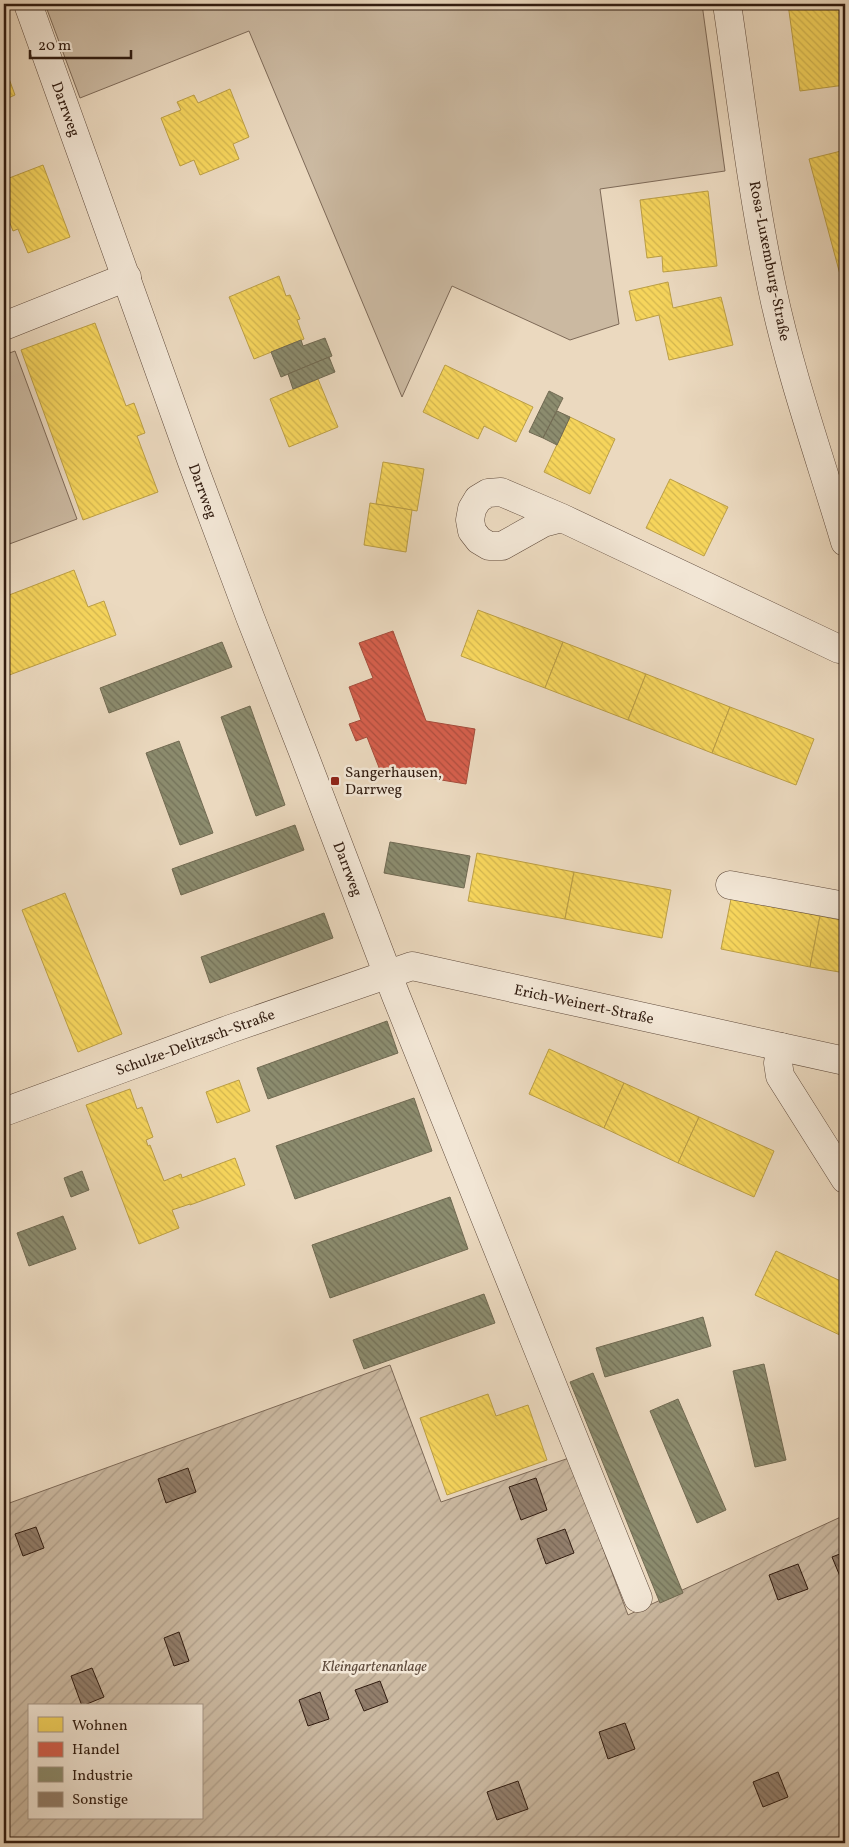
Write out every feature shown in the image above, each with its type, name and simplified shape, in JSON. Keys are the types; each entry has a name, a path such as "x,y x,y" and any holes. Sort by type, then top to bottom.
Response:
{"street":[{"name":"Darrweg","path":"28,4 222,544 387,974 638,1598"},
{"name":"Rosa-Luxemburg-Straße","path":"727,4 758,213 772,289 792,367 845,542"},
{"path":"4,326 127,278"},
{"path":"562,518 839,649 845,650"},
{"path":"730,885 845,906"},
{"name":"Erich-Weinert-Straße","path":"387,974 412,966 845,1061"},
{"name":"Schulze-Delitzsch-Straße","path":"4,1112 387,974"},
{"path":"781,1047 778,1063 780,1076 845,1179"}],"green space":[{"path":"45,4 702,4 725,171 600,189 619,324 570,340 452,286 402,397 249,31 80,98"},
{"path":"15,351 77,519 4,546 4,355"},
{"name":"Kleingartenanlage","path":"390,1365 441,1502 569,1458 628,1615 845,1515 845,1843 4,1843 4,1505"}],"building: Wohnen":[{"path":"788,4 840,4 845,43 845,85 800,91"},
{"path":"4,65 15,95 4,100"},
{"path":"230,89 249,137 233,144 239,159 200,175 194,160 180,166 161,118 181,110 177,102 194,95 198,103"},
{"path":"845,150 845,293 809,159"},
{"path":"43,165 70,237 28,253 18,229 13,231 4,208 9,205 4,190 4,180"},
{"path":"708,191 717,266 663,272 662,256 647,258 640,200"},
{"path":"279,276 286,296 290,295 300,319 297,320 304,339 254,359 229,297"},
{"path":"668,282 673,308 721,297 733,345 669,360 659,315 636,321 629,291"},
{"path":"95,323 126,406 134,403 145,433 137,436 158,492 83,520 21,350"},
{"path":"445,365 533,407 516,442 484,426 478,439 423,412"},
{"path":"318,379 338,427 289,447 270,399"},
{"path":"570,417 615,439 590,494 544,472"},
{"path":"383,462 424,469 417,511 376,504"},
{"path":"670,479 728,507 704,556 646,528"},
{"path":"370,503 412,510 406,552 364,545"},
{"path":"74,570 88,607 104,601 116,635 4,677 4,597"},
{"path":"478,610 563,642 545,688 461,656"},
{"path":"563,642 646,674 628,720 545,688"},
{"path":"646,674 730,707 712,753 628,720"},
{"path":"730,707 814,739 796,785 712,753"},
{"path":"477,853 574,872 565,919 468,901"},
{"path":"574,872 671,890 662,938 565,919"},
{"path":"65,893 122,1034 78,1052 22,910"},
{"path":"731,899 820,916 810,967 721,949"},
{"path":"820,916 845,921 845,973 810,967"},
{"path":"549,1049 624,1083 604,1128 529,1094"},
{"path":"239,1080 250,1111 217,1123 206,1092"},
{"path":"624,1083 699,1117 678,1163 604,1128"},
{"path":"130,1089 137,1109 142,1107 153,1137 146,1140 148,1146 150,1145 164,1181 181,1174 182,1178 235,1158 245,1185 172,1210 179,1228 139,1244 86,1105"},
{"path":"699,1117 774,1151 754,1197 678,1163"},
{"path":"776,1251 845,1283 844,1337 755,1295"},
{"path":"488,1394 496,1416 528,1405 547,1460 447,1495 420,1418"}],"building: Handel":[{"path":"393,631 426,721 475,729 466,784 380,770 367,737 356,741 349,724 361,720 349,687 373,678 359,643"}],"building: Industrie":[{"path":"325,338 332,356 281,377 271,352 301,340 303,346"},
{"path":"329,357 335,372 293,389 288,374"},
{"path":"549,391 563,398 543,438 529,432"},
{"path":"557,411 570,417 557,445 543,438"},
{"path":"222,642 232,667 109,713 100,688"},
{"path":"250,706 285,805 256,816 221,717"},
{"path":"179,741 213,833 180,845 146,753"},
{"path":"295,825 304,850 181,895 172,869"},
{"path":"390,842 470,856 464,888 384,873"},
{"path":"324,913 333,938 210,983 201,957"},
{"path":"387,1021 398,1053 268,1099 257,1068"},
{"path":"414,1098 432,1151 295,1199 276,1146"},
{"path":"82,1171 89,1190 71,1197 64,1178"},
{"path":"450,1197 468,1249 330,1298 312,1245"},
{"path":"63,1216 76,1249 29,1266 17,1233"},
{"path":"484,1294 495,1323 364,1369 353,1340"},
{"path":"703,1317 711,1346 605,1377 596,1348"},
{"path":"764,1364 786,1460 755,1467 733,1371"},
{"path":"593,1373 683,1593 660,1603 570,1382"},
{"path":"678,1399 726,1510 697,1523 650,1411"}],"building: Sonstige":[{"path":"188,1468 196,1492 166,1503 158,1479"},
{"path":"536,1478 547,1510 521,1520 509,1487"},
{"path":"36,1527 44,1548 23,1556 15,1534"},
{"path":"565,1529 574,1553 546,1564 537,1539"},
{"path":"845,1552 845,1585 844,1586 832,1557"},
{"path":"798,1564 808,1589 778,1600 769,1575"},
{"path":"179,1632 189,1661 174,1666 164,1638"},
{"path":"92,1668 104,1697 87,1704 81,1704 71,1676"},
{"path":"380,1681 388,1702 364,1711 355,1690"},
{"path":"320,1692 329,1719 308,1726 299,1700"},
{"path":"625,1723 635,1749 608,1759 599,1732"},
{"path":"778,1772 788,1797 763,1807 753,1782"},
{"path":"518,1781 528,1809 497,1820 487,1792"}],"place":[{"name":"Sangerhausen, Darrweg","path":"335,781"}]}
